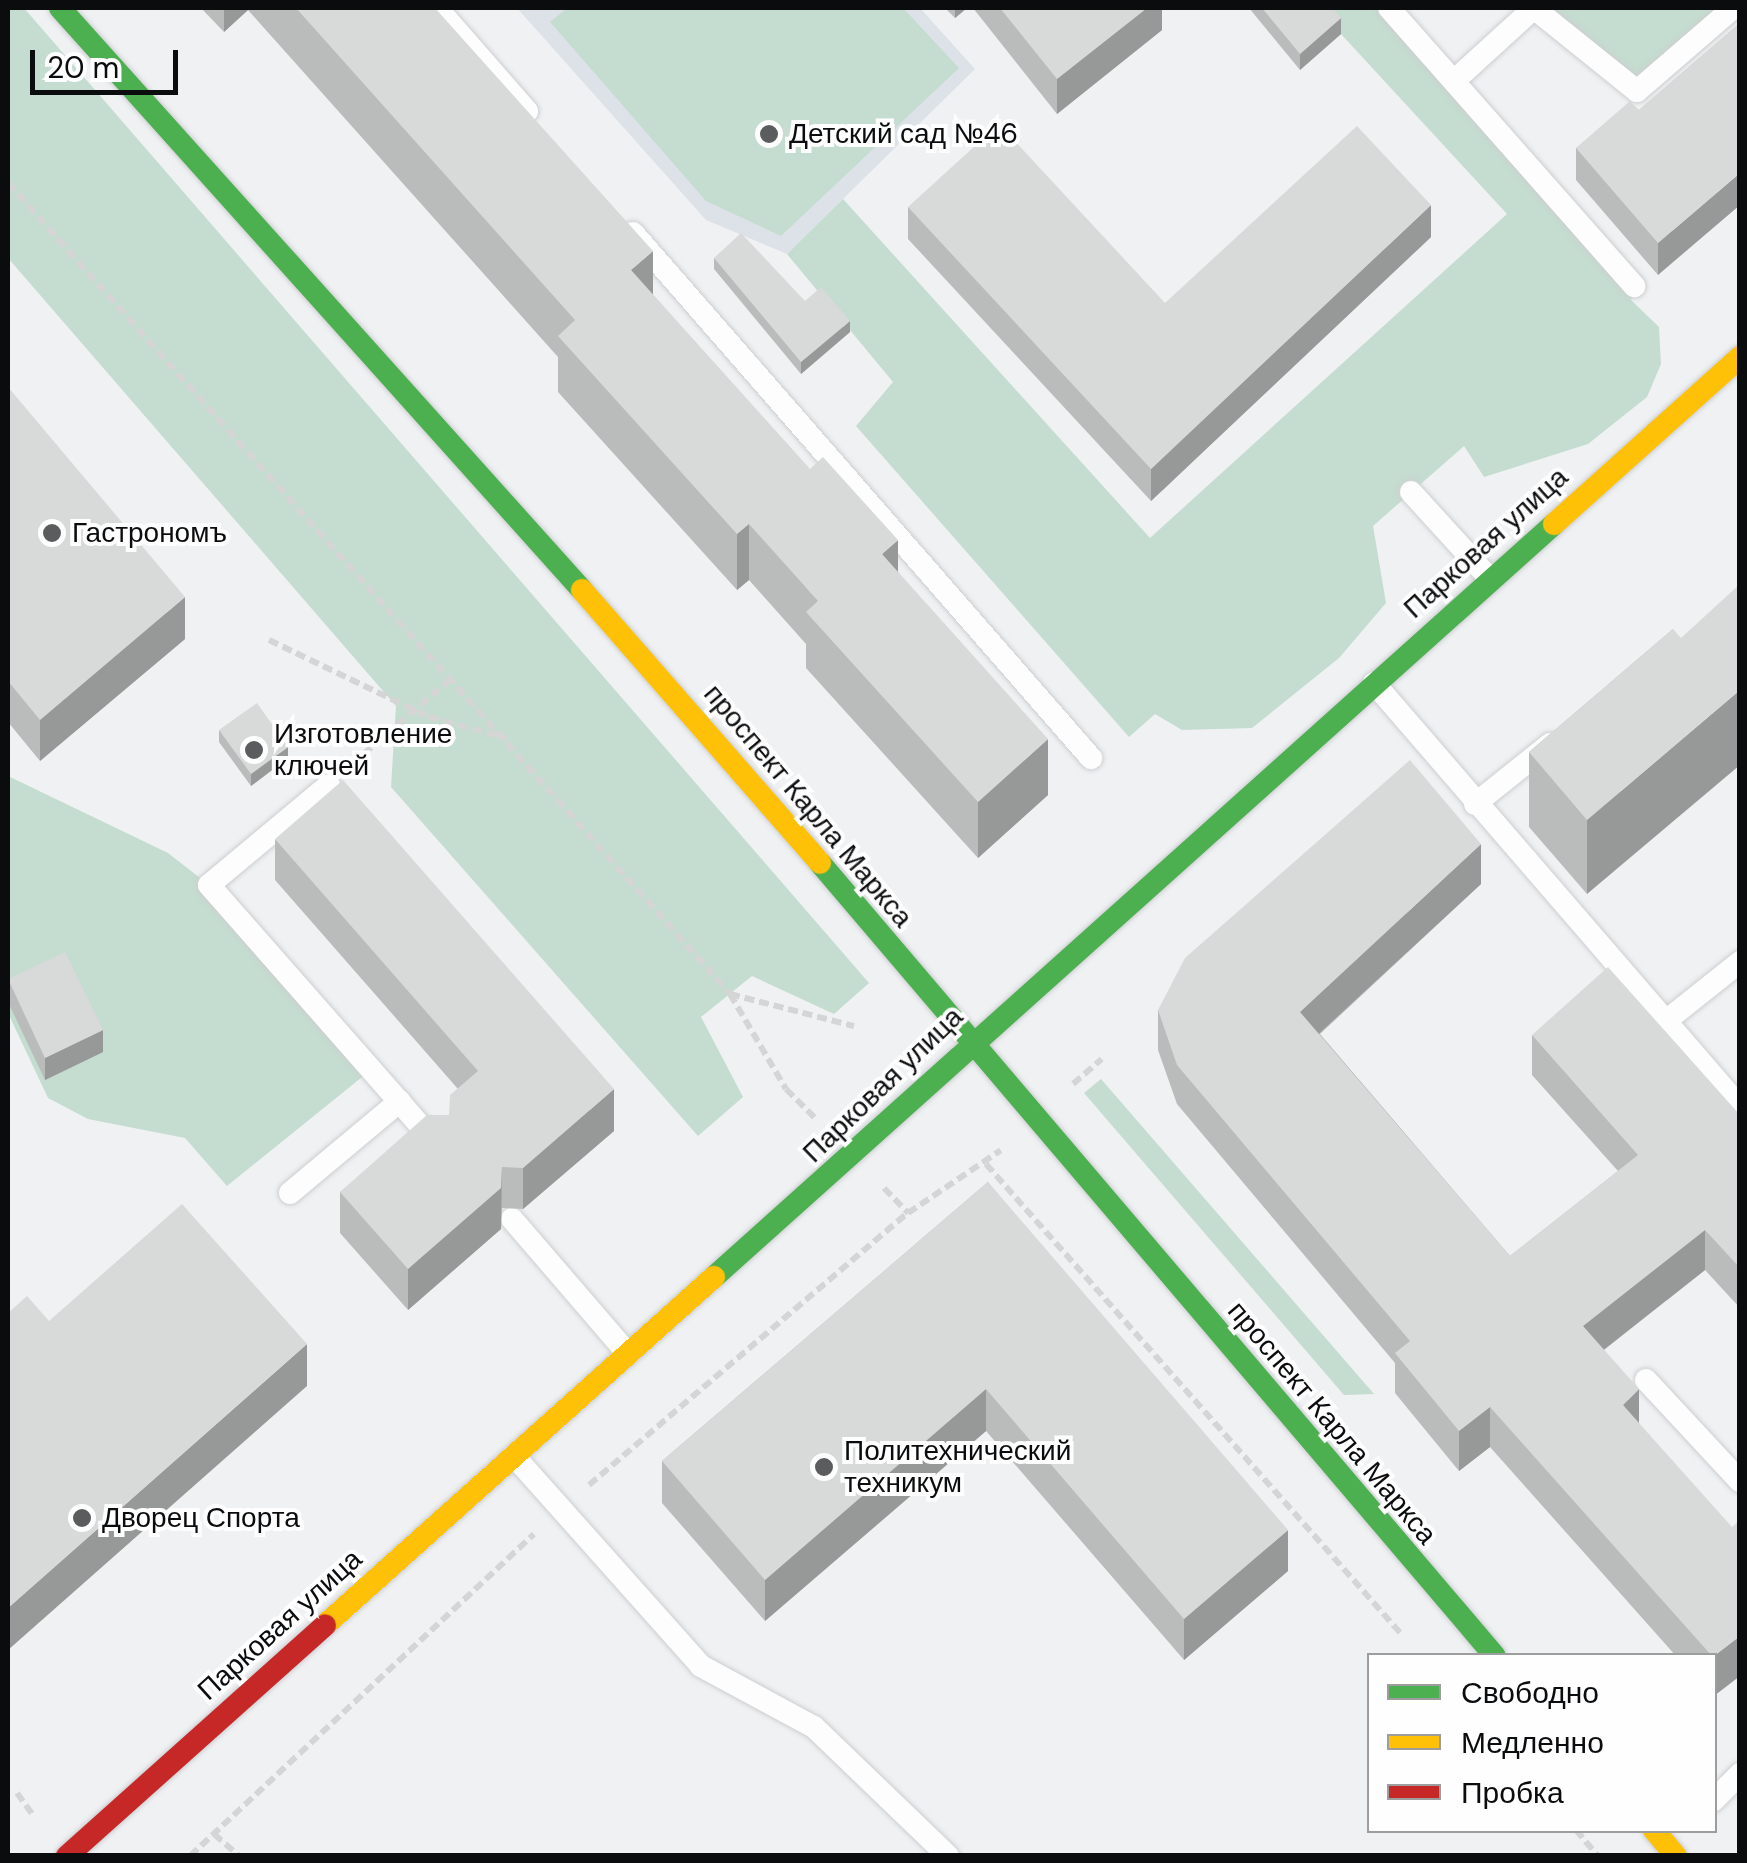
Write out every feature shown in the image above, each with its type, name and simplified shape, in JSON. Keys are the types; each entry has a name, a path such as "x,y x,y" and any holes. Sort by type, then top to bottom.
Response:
{"street":[{"name":"проспект Карла Маркса","path":"60,8 684,703 1491,1653"},
{"name":"Парковая улица","path":"67,1856 1740,357"}],"lane":[{"path":"437,8 542,127"},
{"path":"1388,8 1634,286"},
{"path":"1455,80 1535,8 1637,91 1733,8"},
{"path":"620,217 1092,758"},
{"path":"1411,492 1491,580"},
{"path":"1374,683 1662,1024 1740,1108"},
{"path":"1475,804 1577,722"},
{"path":"328,785 210,886 438,1146"},
{"path":"1662,1024 1740,962"},
{"path":"290,1193 400,1101"},
{"path":"512,1219 628,1354"},
{"path":"1646,1380 1740,1481"},
{"path":"514,1456 559,1511 702,1666 814,1727 948,1856"},
{"path":"1717,1797 1740,1774"}],"path":[{"path":"8,183 508,738 730,994 786,1089 853,1155"},
{"path":"269,640 416,709 508,738"},
{"path":"328,785 454,676"},
{"path":"730,994 854,1026"},
{"path":"559,1511 908,1213 986,1164 1102,1059"},
{"path":"986,1164 1408,1640"},
{"path":"190,1856 525,1542"},
{"path":"1579,1833 1598,1856"},
{"path":"214,1834 238,1856"}],"shaded area":[{"name":"Детский сад №46","path":"517,8 920,8 975,69 787,254 706,220"}],"green space":[{"path":"8,8 24,8 869,983 834,1014 752,976 701,1017 743,1097 698,1136 391,787 396,706 8,258"},
{"name":"Детский сад №46","path":"567,8 903,8 959,68 781,236 706,201 550,22"},
{"path":"1317,8 1389,8 1634,286 1631,300 1659,327 1661,364 1647,397 1588,444 1484,477 1464,446 1373,526 1386,603 1339,658 1252,728 1182,730 1155,714 1129,737 856,426 893,382 787,254 843,199 1150,538 1507,214"},
{"path":"1534,8 1733,8 1637,91"},
{"path":"8,776 168,853 209,885 372,1069 227,1186 185,1138 88,1119 48,1098 8,1013"},
{"path":"1101,1079 1374,1394 1344,1395 1084,1093"}],"building":[{"path":"296,8 435,8 653,251 631,270 810,469 823,457 898,540 882,554 1048,739 978,802 806,612 818,601 749,524 737,534 558,336 575,320"},
{"path":"1000,8 1147,8 1057,79"},
{"path":"1262,8 1332,8 1341,18 1300,54"},
{"path":"1740,23 1740,173 1658,243 1576,148 1630,101 1639,110"},
{"path":"999,124 1165,303 1357,126 1431,205 1151,469 908,207"},
{"path":"741,233 805,301 821,287 850,321 801,362 714,258"},
{"name":"Гастрономъ","path":"8,387 185,597 40,720 8,681"},
{"path":"1740,584 1740,690 1587,820 1529,752 1673,629 1681,638"},
{"name":"Изготовление ключей","path":"257,703 288,747 251,774 219,730"},
{"path":"1410,760 1481,844 1300,1012 1510,1256 1638,1155 1532,1035 1608,967 1740,1115 1740,1268 1705,1230 1583,1326 1639,1389 1623,1405 1732,1527 1740,1520 1740,1636 1717,1654 1709,1653 1490,1407 1459,1431 1395,1353 1410,1341 1177,1065 1158,1010 1185,958"},
{"path":"343,780 614,1089 523,1168 502,1167 501,1188 408,1269 340,1192 427,1115 449,1115 450,1095 478,1071 275,839"},
{"path":"65,952 103,1030 45,1058 8,979"},
{"name":"Политехнический техникум","path":"988,1182 1288,1530 1184,1619 986,1389 765,1580 662,1461"},
{"name":"Дворец Спорта","path":"182,1204 307,1344 8,1608 8,1313 27,1296 49,1321"}],"traffic: fast":[{"path":"60,8 582,590"},
{"path":"714,1277 1554,524"},
{"path":"820,863 1492,1653"}],"traffic: slow":[{"path":"1554,524 1740,357"},
{"path":"582,590 820,863"},
{"path":"325,1625 714,1277"},
{"path":"1657,1833 1676,1856"}],"traffic: jam":[{"path":"67,1856 325,1625"}],"place":[{"name":"Детский сад №46","path":"769,134"},
{"name":"Гастрономъ","path":"52,533"},
{"name":"Изготовление ключей","path":"254,750"},
{"name":"Политехнический техникум","path":"824,1467"},
{"name":"Дворец Спорта","path":"82,1518"}]}
